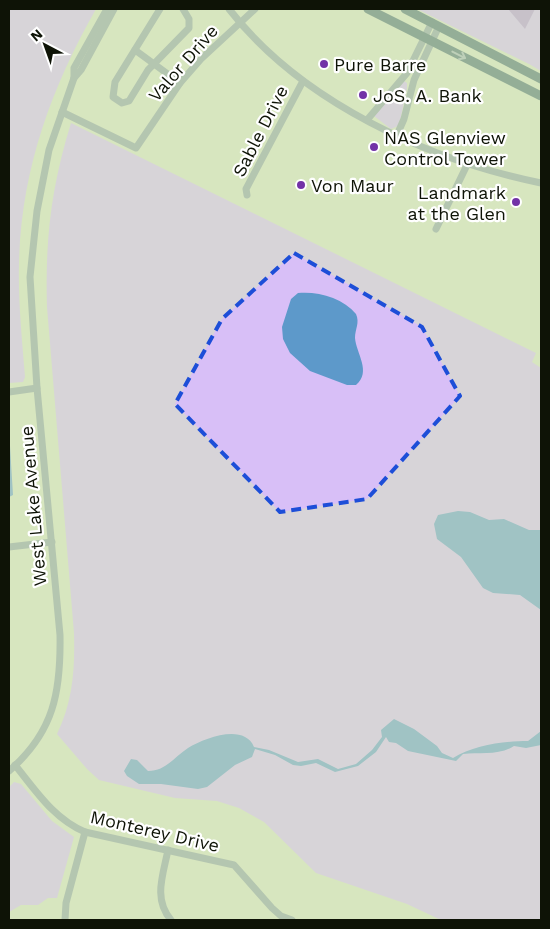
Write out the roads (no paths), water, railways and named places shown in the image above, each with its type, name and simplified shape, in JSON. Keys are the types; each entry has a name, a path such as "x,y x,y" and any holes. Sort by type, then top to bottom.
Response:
{"main road":[{"path":"368,9 541,96"},
{"path":"405,9 541,79"}],"street":[{"name":"West Lake Avenue","path":"9,771 33,748 55,704 60,669 60,635 37,388 30,277 37,212 46,161 74,78 74,68 107,9"},
{"name":"West Lake Avenue","path":"74,78 81,70 114,9"},
{"path":"160,9 115,82 113,97 117,102 129,101 154,63 189,28 189,19 183,9"},
{"path":"229,9 270,53 303,80 343,108 397,135 467,165 541,183"},
{"name":"Valor Drive","path":"62,112 136,148 180,83 201,59 255,9"},
{"path":"367,120 402,78 436,24"},
{"path":"397,135 404,119 413,82 428,39"},
{"path":"135,50 180,83"},
{"path":"402,78 413,82"},
{"name":"Sable Drive","path":"247,195 246,189 303,80"},
{"path":"436,229 467,165"},
{"path":"9,392 37,388"},
{"path":"9,547 52,542"},
{"name":"Monterey Drive","path":"15,765 52,811 70,826 85,832 234,865 272,908 281,916 292,920"},
{"path":"65,920 66,903 85,832"},
{"path":"168,850 160,896 162,907 171,920"}],"water":[{"path":"298,293 314,293 330,297 351,308 356,314 355,338 362,362 363,374 361,380 356,385 347,385 310,371 290,353 283,339 282,327 291,299"},
{"path":"9,430 13,495 9,497"},
{"path":"458,511 470,512 489,520 504,519 529,530 541,530 541,610 520,595 493,593 483,588 461,557 437,539 434,524 438,515"},
{"path":"394,719 414,729 437,746 442,753 453,758 470,750 489,745 528,741 541,731 541,745 526,748 514,746 502,751 463,754 456,761 408,751 396,743 389,742 386,737 376,752 358,766 335,772 316,763 301,766 293,765 275,755 255,749 252,757 235,765 207,787 198,789 161,784 139,784 127,776 124,771 131,759 137,760 148,771 160,769 195,744 214,737 233,734 249,740 254,747 269,750 298,762 318,759 338,769 356,764 372,750 382,737 381,730"}],"place":[{"name":"Pure Barre","path":"324,64"},
{"name":"JoS. A. Bank","path":"363,95"},
{"name":"NAS Glenview Control Tower","path":"374,147"},
{"name":"Von Maur","path":"301,185"},
{"name":"Landmark at the Glen","path":"516,202"}]}
